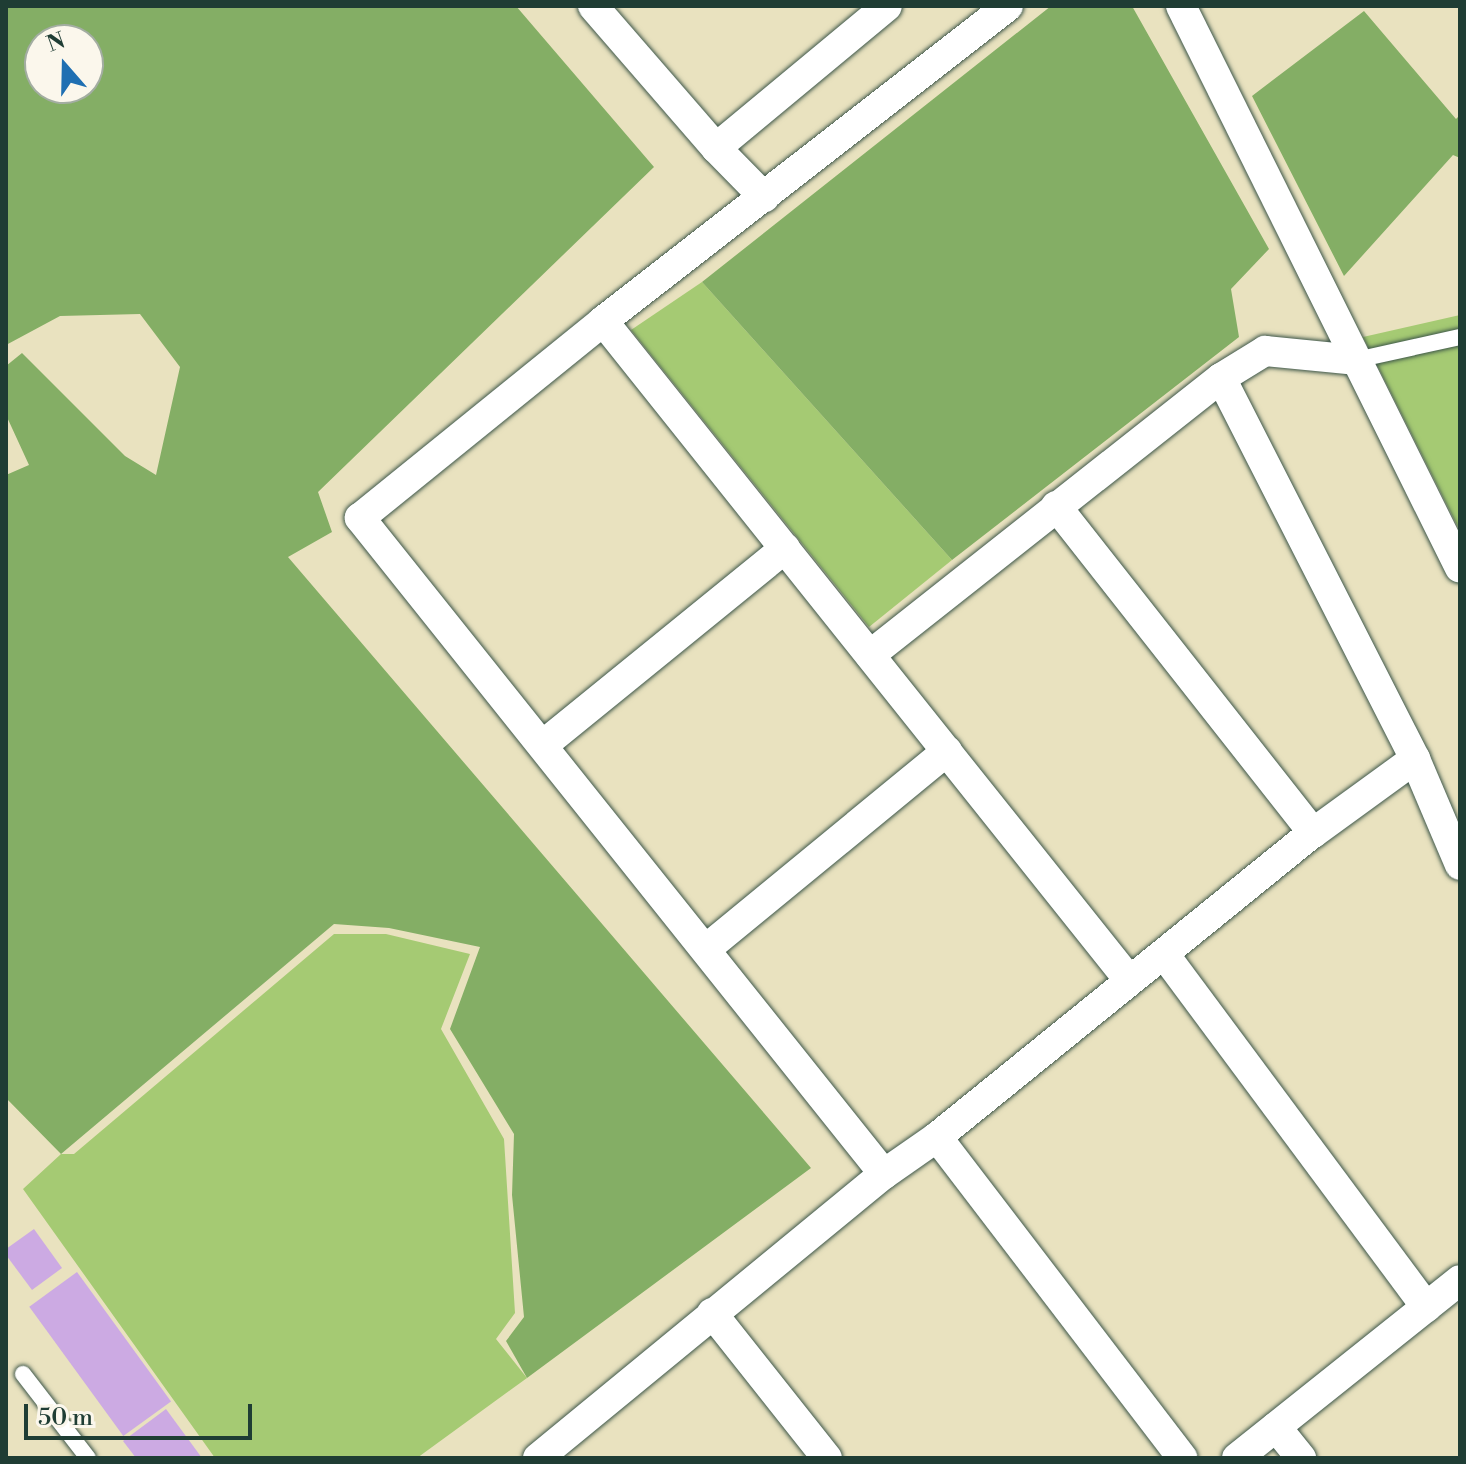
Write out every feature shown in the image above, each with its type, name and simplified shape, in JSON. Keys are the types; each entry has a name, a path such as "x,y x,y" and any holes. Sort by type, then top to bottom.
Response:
{"street":[{"path":"593,6 716,148 764,197"},
{"path":"716,148 887,6"},
{"path":"884,1174 360,518 603,321 1008,6"},
{"path":"1181,6 1460,568"},
{"path":"603,321 1129,980"},
{"path":"870,655 1221,378 1265,351 1356,360"},
{"path":"1221,378 1415,759 1460,865"},
{"path":"1056,506 1313,833"},
{"path":"543,745 785,548"},
{"path":"706,949 947,751"},
{"path":"538,1458 884,1174 937,1137 1313,833 1415,759"},
{"path":"1164,954 1426,1307"},
{"path":"937,1137 1182,1458"},
{"path":"1237,1458 1460,1280"},
{"path":"712,1313 827,1458"},
{"path":"1276,1427 1301,1458"}],"lane":[{"path":"1356,360 1460,337"},
{"path":"23,1374 88,1458"}],"green space":[{"path":"6,6 516,6 654,167 318,492 332,532 288,557 811,1168 527,1378 506,1341 524,1317 512,1195 514,1134 450,1029 480,947 389,928 334,924 61,1154 6,1098 6,475 29,465 6,415 6,366 22,353 125,456 156,475 180,367 140,314 60,316 6,345"},
{"path":"1051,6 1132,6 1269,249 1231,289 1239,337 952,560 702,282"},
{"path":"1364,11 1456,119 1460,115 1460,158 1453,155 1344,276 1252,96"},
{"path":"702,282 952,560 869,627 631,330"},
{"path":"1460,315 1460,531 1363,337"},
{"path":"334,934 386,934 470,954 441,1029 504,1139 515,1313 496,1339 527,1378 417,1458 215,1458 23,1189 61,1154 74,1154"}],"building":[{"path":"34,1229 62,1268 32,1290 6,1255 6,1249"},
{"path":"77,1272 171,1401 123,1436 29,1307"},
{"path":"166,1409 202,1458 136,1458 123,1441"}]}
